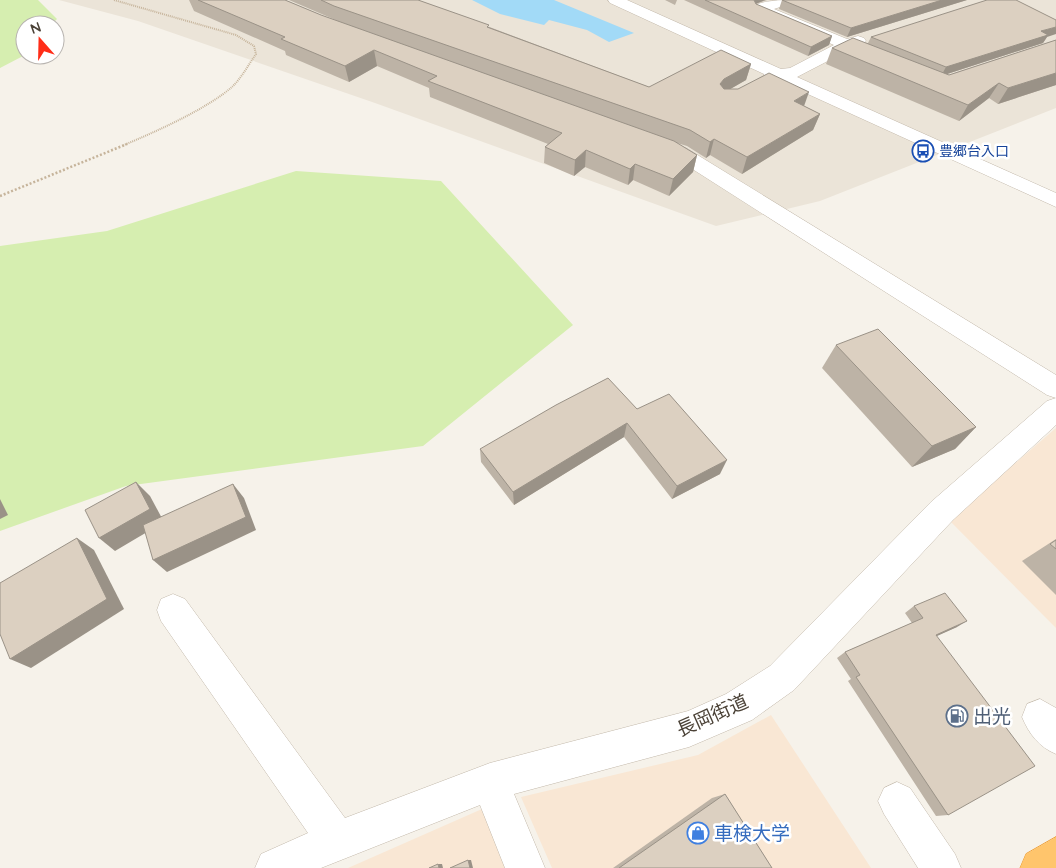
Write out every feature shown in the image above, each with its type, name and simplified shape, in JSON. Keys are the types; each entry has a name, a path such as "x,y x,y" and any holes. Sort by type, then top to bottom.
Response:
{"highway":[{"path":"1040,868 1056,857"}],"street":[{"path":"615,0 1056,201"},
{"path":"635,0 1056,189"},
{"path":"786,0 752,5 889,63"},
{"path":"756,84 776,73 795,72 846,45 874,36"},
{"path":"643,138 679,152 1056,388"},
{"name":"長岡街道","path":"275,868 337,841 490,782 689,729 739,707 782,678 942,512 1056,410"},
{"path":"173,610 337,841"},
{"path":"490,782 525,868"},
{"path":"896,801 941,868"}],"path":[{"path":"0,196 58,174 153,133 214,99 234,85 256,54 254,46 236,35 114,0"}],"shaded area":[{"path":"59,0 1056,0 1056,108 820,201 716,226 375,103 138,21"},
{"path":"1056,428 1056,628 949,520"},
{"path":"771,715 871,868 552,868 521,797 698,755"},
{"path":"482,809 505,868 348,868"}],"green space":[{"path":"0,0 38,0 53,15 15,15 15,60 0,68"},
{"path":"296,171 441,181 573,325 423,446 126,486 0,531 0,246 107,231"}],"water":[{"path":"472,0 554,0 634,33 609,42 587,30 549,20 544,25 500,14"}],"building":[{"path":"198,0 285,0 321,15 674,141 697,155 673,179 635,164 630,169 586,150 575,160 545,147 562,133 428,81 437,76 374,50 345,66 281,39 285,37"},
{"path":"321,0 418,0 489,25 487,27 649,87 721,50 751,64 724,79 720,84 724,89 738,89 769,73 809,92 794,101 820,114 747,157 714,139 710,142 690,130"},
{"path":"705,0 754,0 756,4 832,36 811,47"},
{"path":"782,0 942,0 851,28"},
{"path":"987,0 1016,0 1056,20 1056,27 1041,31 1048,35 946,67 871,37"},
{"path":"853,38 949,75 1056,40 1056,73 1008,88 999,83 968,105 832,48"},
{"path":"878,329 976,427 932,446 836,345"},
{"path":"608,378 637,409 669,394 727,460 677,486 627,423 513,492 480,449 556,405"},
{"path":"136,482 150,509 99,538 85,510"},
{"path":"233,484 246,517 153,560 143,525"},
{"path":"77,538 107,599 10,659 0,634 0,583"},
{"path":"1056,540 1056,549 1050,544"},
{"path":"945,593 967,621 936,635 1035,766 948,815 856,677 860,675 845,652 923,618 914,606"},
{"name":"車検大学","path":"725,794 772,868 619,868"},
{"path":"468,860 470,868 450,868"},
{"path":"438,864 439,868 429,868"}],"place":[{"name":"豊郷台入口","path":"923,151"},
{"name":"出光","path":"957,716"},
{"name":"車検大学","path":"698,833"}]}
